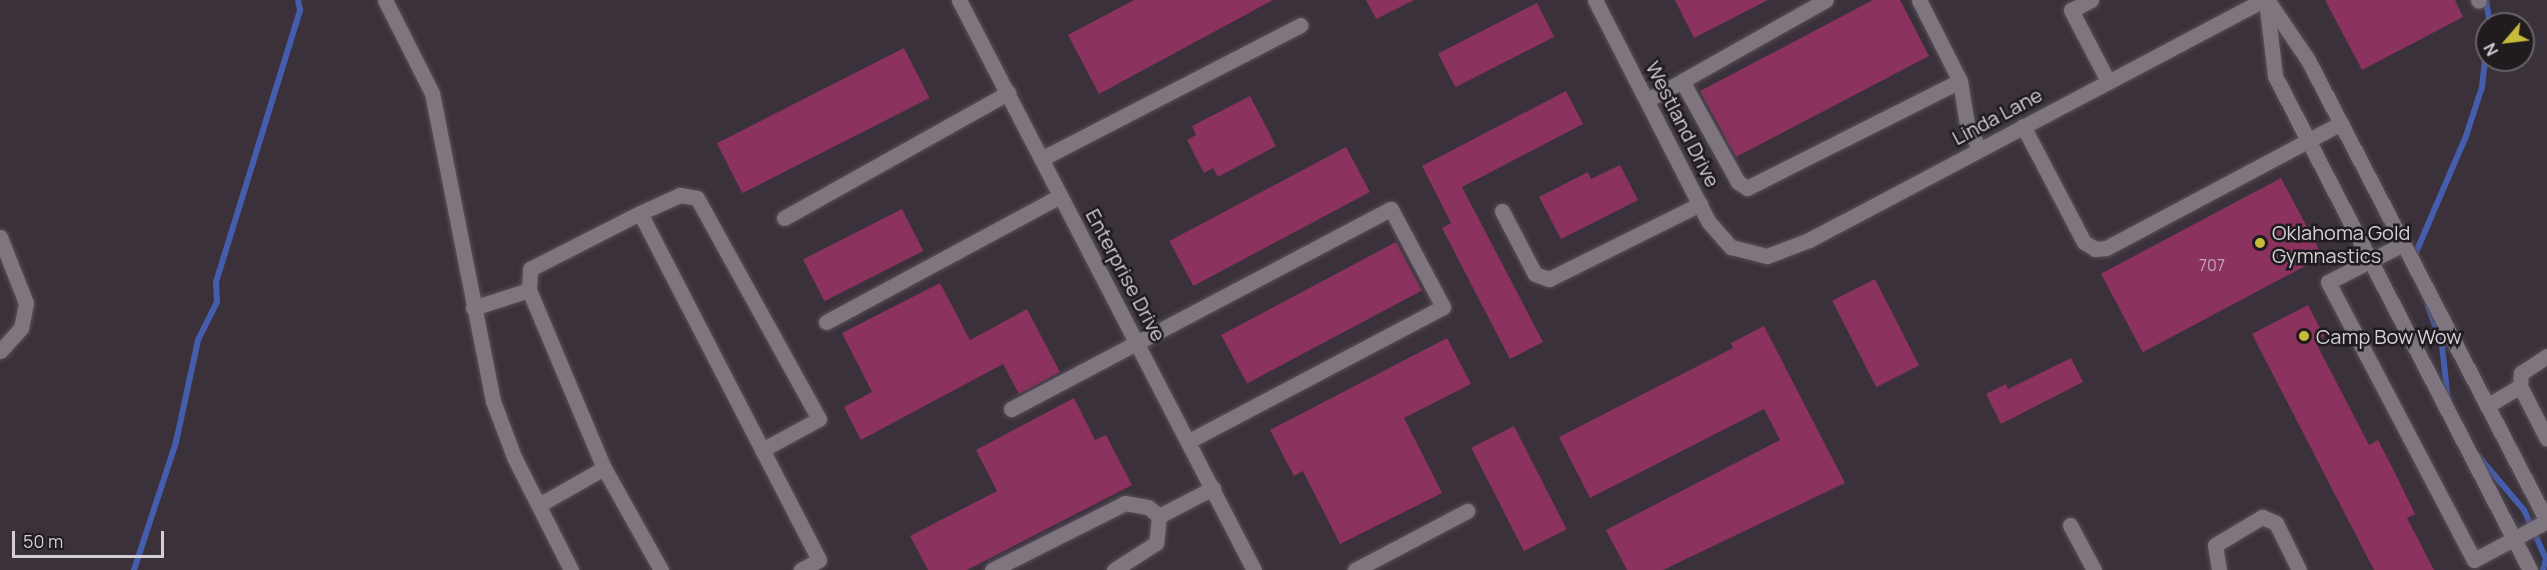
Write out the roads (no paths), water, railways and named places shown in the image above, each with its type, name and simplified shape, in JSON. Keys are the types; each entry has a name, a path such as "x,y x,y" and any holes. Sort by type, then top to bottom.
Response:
{"street":[{"path":"385,0 432,93 493,401 538,505 572,570"},
{"name":"Enterprise Drive","path":"959,0 1254,570"},
{"name":"Westland Drive","path":"1595,0 1719,237 1748,254"},
{"path":"1647,100 1826,0"},
{"path":"1919,0 1960,81 1968,124 1979,149"},
{"path":"2091,0 2072,10 2108,81"},
{"path":"2266,0 2341,123 2547,521 2474,560 2328,282 2403,244"},
{"path":"2266,0 2275,76 2530,570"},
{"name":"Linda Lane","path":"1748,254 1786,252 2266,0"},
{"path":"1041,159 1301,25"},
{"path":"1682,81 1738,182 1747,188 1960,81"},
{"path":"784,218 1008,93"},
{"path":"2023,126 2084,242 2095,249 2341,123"},
{"path":"661,570 604,468 529,290 530,269 680,195 697,198 819,419 762,450"},
{"path":"826,322 1060,196"},
{"path":"1502,211 1535,274 1549,279 1700,204"},
{"path":"1011,409 1391,210 1443,307 1189,441"},
{"path":"640,213 819,560 801,570"},
{"path":"0,237 26,303 21,328 0,351"},
{"path":"473,308 529,290"},
{"path":"2547,356 2521,373 2520,386 2547,439"},
{"path":"2487,406 2520,386"},
{"path":"538,505 604,468"},
{"path":"1159,516 1213,488"},
{"path":"992,570 1125,503 1148,507 1159,516"},
{"path":"1355,570 1467,511"},
{"path":"1114,570 1156,543 1159,516"},
{"path":"2218,570 2215,545 2262,517 2276,523 2299,570"},
{"path":"2070,525 2094,570"}],"waterway":[{"path":"134,570 176,442 198,340 217,302 216,282 300,10 298,0"},
{"path":"2486,0 2488,12"},
{"path":"2414,257 2466,136 2482,87 2484,72"},
{"path":"2428,306 2442,345 2448,401"},
{"path":"2479,457 2524,510 2546,559 2543,570"}],"place":[{"name":"Oklahoma Gold Gymnastics","path":"2260,243"},
{"name":"Camp Bow Wow","path":"2304,336"}]}
